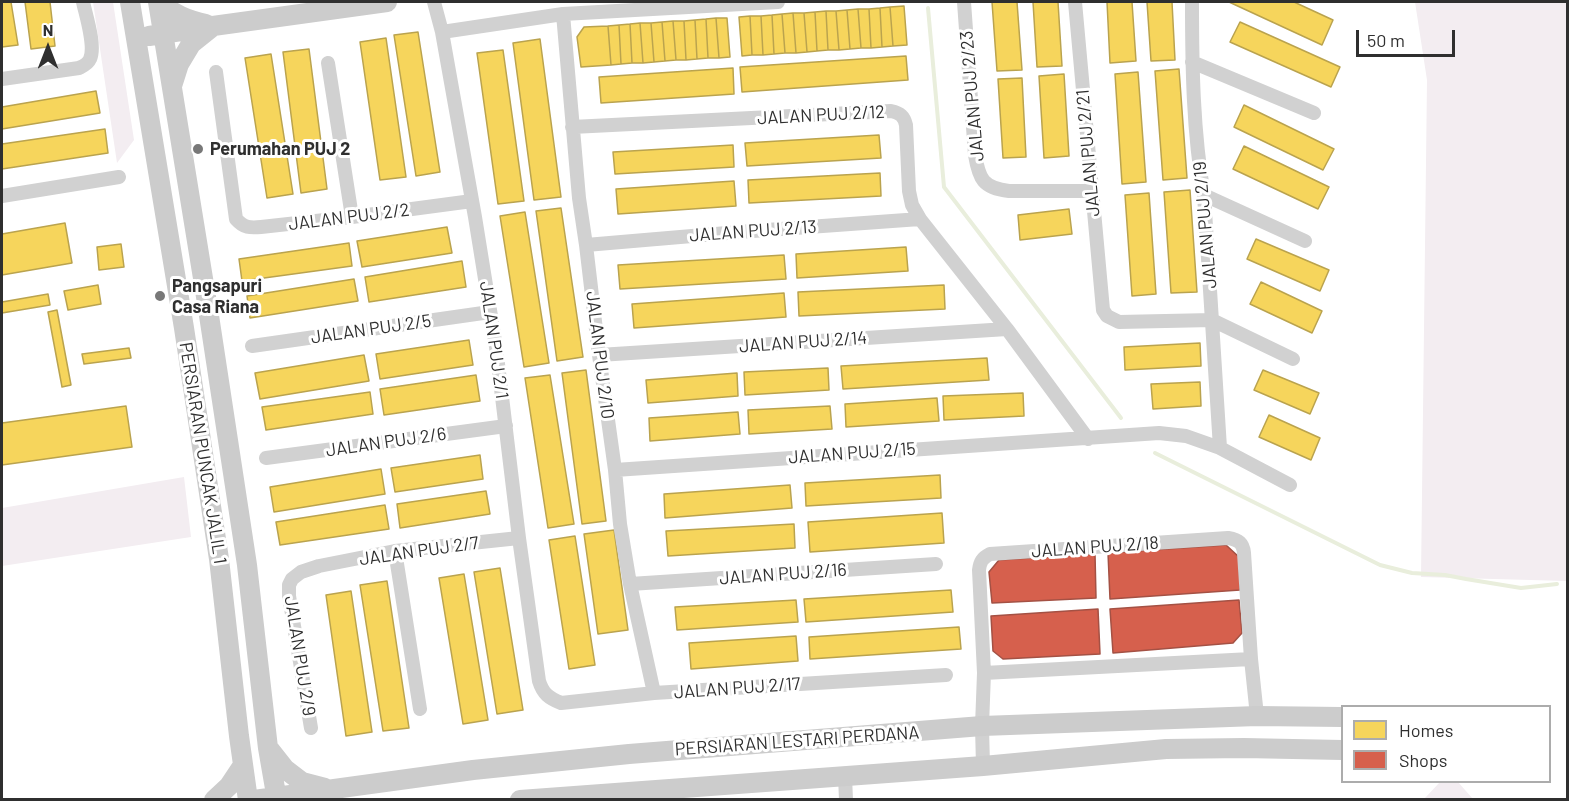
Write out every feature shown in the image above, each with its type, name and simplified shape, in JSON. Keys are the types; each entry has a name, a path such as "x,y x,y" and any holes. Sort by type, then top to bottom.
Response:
{"main road":[{"name":"PERSIARAN PUNCAK JALIL 1","path":"130,2 159,170 218,548 248,800"},
{"name":"PERSIARAN PUNCAK JALIL 1","path":"158,2 245,554 276,798"},
{"path":"158,2 176,15 213,26"},
{"path":"135,39 366,3 387,2"},
{"path":"171,87 179,64 191,44 213,26"},
{"name":"PERSIARAN LESTARI PERDANA","path":"254,800 473,770 629,754 982,726 1257,716 1341,717"},
{"path":"268,748 285,769 302,782 332,790"},
{"name":"PERSIARAN LESTARI PERDANA","path":"520,800 983,766 1166,748 1341,750"},
{"path":"214,800 229,786 243,765"}],"street":[{"path":"2,79 86,65 92,53 92,45 83,2"},
{"name":"JALAN PUJ 2/1","path":"434,2 472,201 490,312 539,681"},
{"path":"441,32 562,14 778,2"},
{"name":"JALAN PUJ 2/23","path":"964,2 975,155 981,179 988,186 997,190 1092,191"},
{"name":"JALAN PUJ 2/21","path":"1075,2 1101,305 1107,316 1119,322 1212,320"},
{"name":"JALAN PUJ 2/19","path":"1192,2 1191,62 1199,164 1204,195 1221,448"},
{"name":"JALAN PUJ 2/10","path":"562,14 579,198 620,524 630,584 654,693"},
{"path":"1191,62 1314,114"},
{"path":"328,63 352,218"},
{"name":"JALAN PUJ 2/2","path":"216,72 236,219 242,225 252,228 352,218 472,201"},
{"name":"JALAN PUJ 2/12","path":"572,127 879,112 897,112 902,115 906,125 909,191 912,206 1088,439"},
{"path":"2,196 119,177"},
{"path":"1204,195 1305,241"},
{"name":"JALAN PUJ 2/13","path":"586,245 920,219"},
{"name":"JALAN PUJ 2/5","path":"252,346 490,312"},
{"path":"1212,320 1293,359"},
{"name":"JALAN PUJ 2/14","path":"599,355 1007,329"},
{"name":"JALAN PUJ 2/6","path":"266,458 506,426"},
{"path":"1088,439 1160,433 1186,436 1221,448 1290,485"},
{"name":"JALAN PUJ 2/15","path":"615,470 1088,439"},
{"name":"JALAN PUJ 2/7","path":"319,566 395,551 519,538"},
{"name":"JALAN PUJ 2/18","path":"983,766 984,673 979,570 983,557 990,554 1228,538 1240,542 1243,546 1257,716"},
{"path":"395,551 420,709"},
{"name":"JALAN PUJ 2/16","path":"630,584 936,564"},
{"name":"JALAN PUJ 2/9","path":"311,728 289,585 292,579 301,572 319,566"},
{"path":"984,673 1251,659"},
{"name":"JALAN PUJ 2/17","path":"539,681 542,691 550,699 561,703 654,693 946,675"},
{"path":"845,776 846,800"}],"shaded area":[{"path":"93,2 113,2 134,140 117,163"},
{"path":"1415,2 1567,2 1567,581 1421,577 1427,80"},
{"path":"184,477 191,537 2,566 2,508"},
{"path":"1439,783 1459,783 1473,799 1426,799"}],"building: Homes":[{"path":"2,2 11,2 18,45 2,47"},
{"path":"25,2 50,2 55,46 31,49"},
{"path":"992,2 1017,2 1022,70 997,71"},
{"path":"1033,2 1058,2 1062,66 1037,67"},
{"path":"1107,2 1132,2 1136,61 1110,63"},
{"path":"1147,2 1172,2 1175,60 1151,61"},
{"path":"1229,2 1294,2 1333,20 1322,45"},
{"path":"904,6 907,45 893,46 890,7"},
{"path":"890,7 893,46 882,47 880,8"},
{"path":"880,8 882,47 871,48 869,9"},
{"path":"858,9 861,48 850,49 847,10"},
{"path":"858,9 869,9 871,48 861,48"},
{"path":"847,10 850,49 839,50 836,11"},
{"path":"826,11 836,11 839,50 828,50"},
{"path":"826,11 828,50 817,51 815,12"},
{"path":"815,12 817,51 807,52 804,13"},
{"path":"793,13 796,53 785,53 782,14"},
{"path":"793,13 804,13 807,52 796,53"},
{"path":"782,14 785,53 774,54 772,15"},
{"path":"772,15 774,54 763,55 761,16"},
{"path":"750,16 752,55 742,56 739,17"},
{"path":"750,16 761,16 763,55 752,55"},
{"path":"716,18 719,58 708,58 706,19"},
{"path":"716,18 727,18 730,57 719,58"},
{"path":"706,19 708,58 697,59 695,20"},
{"path":"695,20 697,59 686,60 684,21"},
{"path":"673,21 676,60 665,61 662,22"},
{"path":"673,21 684,21 686,60 676,60"},
{"path":"662,22 665,61 654,62 651,23"},
{"path":"1240,22 1340,67 1331,87 1230,42"},
{"path":"640,23 651,23 654,62 643,63"},
{"path":"640,23 643,63 632,63 630,24"},
{"path":"630,24 632,63 621,64 619,25"},
{"path":"619,25 621,64 611,65 608,26"},
{"path":"608,26 611,65 581,67 577,37 584,27"},
{"path":"418,32 440,172 416,176 394,35"},
{"path":"386,38 406,177 380,180 360,42"},
{"path":"540,39 561,197 534,200 513,43"},
{"path":"309,49 327,189 301,193 283,52"},
{"path":"503,50 524,201 498,204 477,53"},
{"path":"271,54 293,194 267,198 245,58"},
{"path":"906,56 908,80 742,92 740,67"},
{"path":"733,68 734,94 601,103 599,77"},
{"path":"1179,69 1187,178 1163,180 1155,71"},
{"path":"1138,72 1146,182 1122,184 1115,74"},
{"path":"1064,74 1069,156 1044,158 1039,76"},
{"path":"1022,78 1026,157 1003,158 998,79"},
{"path":"96,91 100,113 2,129 2,107"},
{"path":"1244,105 1334,149 1323,170 1234,127"},
{"path":"105,129 108,153 2,169 2,144"},
{"path":"879,135 881,158 747,166 745,143"},
{"path":"733,145 734,167 615,174 613,152"},
{"path":"1244,146 1329,187 1318,209 1233,169"},
{"path":"880,173 881,196 749,203 748,180"},
{"path":"734,181 736,206 618,214 616,189"},
{"path":"1190,190 1197,292 1171,293 1164,192"},
{"path":"1149,193 1156,294 1132,296 1125,195"},
{"path":"561,208 583,357 557,361 536,211"},
{"path":"1069,209 1072,234 1020,240 1018,215"},
{"path":"525,212 549,363 524,367 500,216"},
{"path":"65,223 72,263 2,275 2,234"},
{"path":"447,227 452,253 362,267 357,241"},
{"path":"1256,239 1329,270 1320,291 1247,259"},
{"path":"349,243 352,266 242,281 239,259"},
{"path":"121,244 124,267 99,270 97,247"},
{"path":"906,247 908,271 797,278 796,254"},
{"path":"784,255 786,279 620,289 618,265"},
{"path":"462,261 466,287 369,302 365,277"},
{"path":"354,279 358,301 250,318 247,296"},
{"path":"1261,282 1322,311 1312,333 1250,304"},
{"path":"98,285 101,304 68,310 64,291"},
{"path":"944,285 945,309 799,316 798,292"},
{"path":"784,293 786,317 634,328 632,304"},
{"path":"48,294 50,305 2,313 2,302"},
{"path":"57,310 71,385 62,387 48,312"},
{"path":"469,340 473,365 380,379 376,354"},
{"path":"1200,343 1201,366 1125,370 1124,347"},
{"path":"129,348 131,358 84,364 82,354"},
{"path":"364,355 369,381 260,399 255,373"},
{"path":"987,358 989,380 843,389 841,366"},
{"path":"828,368 829,390 745,395 744,372"},
{"path":"586,370 606,521 582,524 562,373"},
{"path":"1263,370 1319,393 1310,414 1254,390"},
{"path":"737,373 738,396 648,403 646,380"},
{"path":"476,375 480,401 384,415 380,389"},
{"path":"550,375 574,524 548,528 525,378"},
{"path":"1200,382 1201,406 1153,409 1151,384"},
{"path":"370,392 373,414 266,430 262,407"},
{"path":"1023,393 1024,416 944,420 943,396"},
{"path":"937,398 939,421 846,427 845,404"},
{"path":"126,406 132,447 2,465 2,423"},
{"path":"830,406 832,429 749,434 748,410"},
{"path":"738,412 740,434 650,441 649,418"},
{"path":"1269,415 1320,438 1311,460 1259,437"},
{"path":"480,455 483,479 395,492 391,468"},
{"path":"381,469 385,494 274,512 270,487"},
{"path":"940,475 941,498 806,506 805,483"},
{"path":"790,485 792,508 665,518 664,494"},
{"path":"486,491 490,514 400,528 397,504"},
{"path":"385,505 389,529 280,545 276,522"},
{"path":"942,513 944,543 810,552 808,522"},
{"path":"794,524 795,548 668,556 666,531"},
{"path":"614,530 628,630 598,634 584,534"},
{"path":"575,536 595,665 569,669 549,540"},
{"path":"500,568 523,710 497,714 474,572"},
{"path":"464,574 488,720 463,724 439,578"},
{"path":"387,581 409,728 383,731 360,585"},
{"path":"951,590 953,612 806,622 804,599"},
{"path":"351,591 372,732 346,736 326,595"},
{"path":"796,600 798,622 677,630 675,607"},
{"path":"959,627 961,649 810,659 809,637"},
{"path":"796,636 798,661 691,669 689,643"}],"building: Shops":[{"path":"1226,545 1239,557 1240,590 1110,599 1108,553"},
{"path":"1095,554 1096,598 992,603 989,572 999,560"},
{"path":"1239,600 1242,633 1233,643 1113,653 1110,609"},
{"path":"1098,609 1100,654 1003,659 993,651 991,616"}],"waterway":[{"path":"928,8 944,187 1121,418"},
{"path":"1155,453 1380,565 1412,573 1445,575 1521,588 1557,584"}],"place":[{"name":"Perumahan PUJ 2","path":"198,149"},
{"name":"Pangsapuri Casa Riana","path":"160,296"}]}
